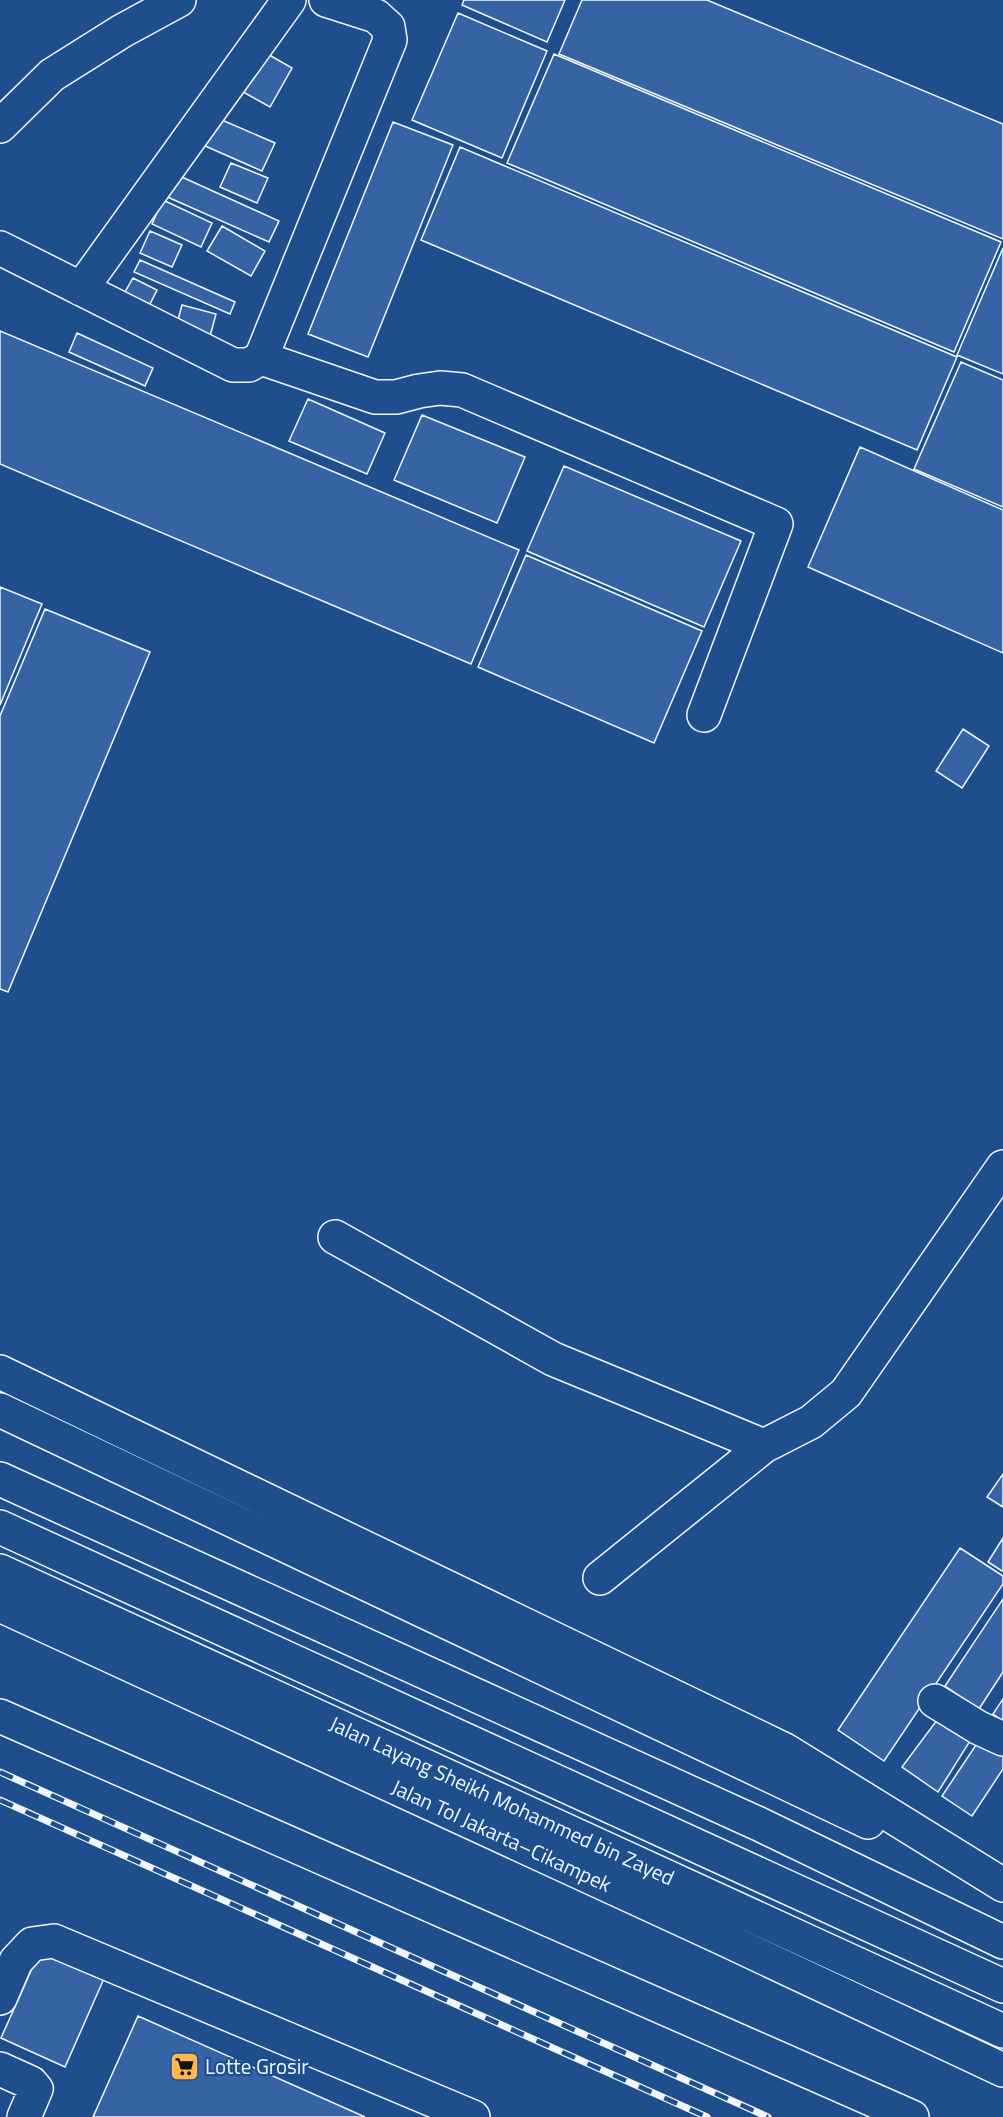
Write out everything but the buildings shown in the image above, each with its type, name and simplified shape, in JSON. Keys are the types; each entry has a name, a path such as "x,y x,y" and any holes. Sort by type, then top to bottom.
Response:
{"main road":[{"path":"0,126 52,75 122,31 179,0"},
{"path":"81,289 289,0"},
{"path":"0,248 233,365 249,365 261,358 390,40 388,27 376,16 326,0"},
{"path":"261,358 375,397 396,397 440,388 462,390 776,524 704,715"},
{"path":"600,1578 764,1446 811,1422 846,1393 1003,1167"},
{"path":"335,1237 553,1359 764,1446"},
{"path":"0,1372 785,1750 1003,1886"},
{"path":"0,1410 1003,1886"},
{"path":"0,1479 759,1824 1003,1942"},
{"name":"Jalan Layang Sheikh Mohammed bin Zayed","path":"0,1527 1003,1986"},
{"name":"Jalan Layang Sheikh Mohammed bin Zayed","path":"0,1571 1003,2031"},
{"name":"Jalan Tol Jakarta–Cikampek","path":"0,1605 1003,2070"},
{"path":"936,1701 978,1728 1003,1739"},
{"path":"0,1716 912,2117"},
{"path":"0,1998 16,1961 32,1944 54,1941 473,2117"},
{"path":"0,2069 32,2083 36,2089 24,2117"}],"railway":[{"path":"0,1772 768,2117"},
{"path":"0,1800 707,2117"}],"place":[{"name":"Lotte Grosir","path":"184,2067"}]}
